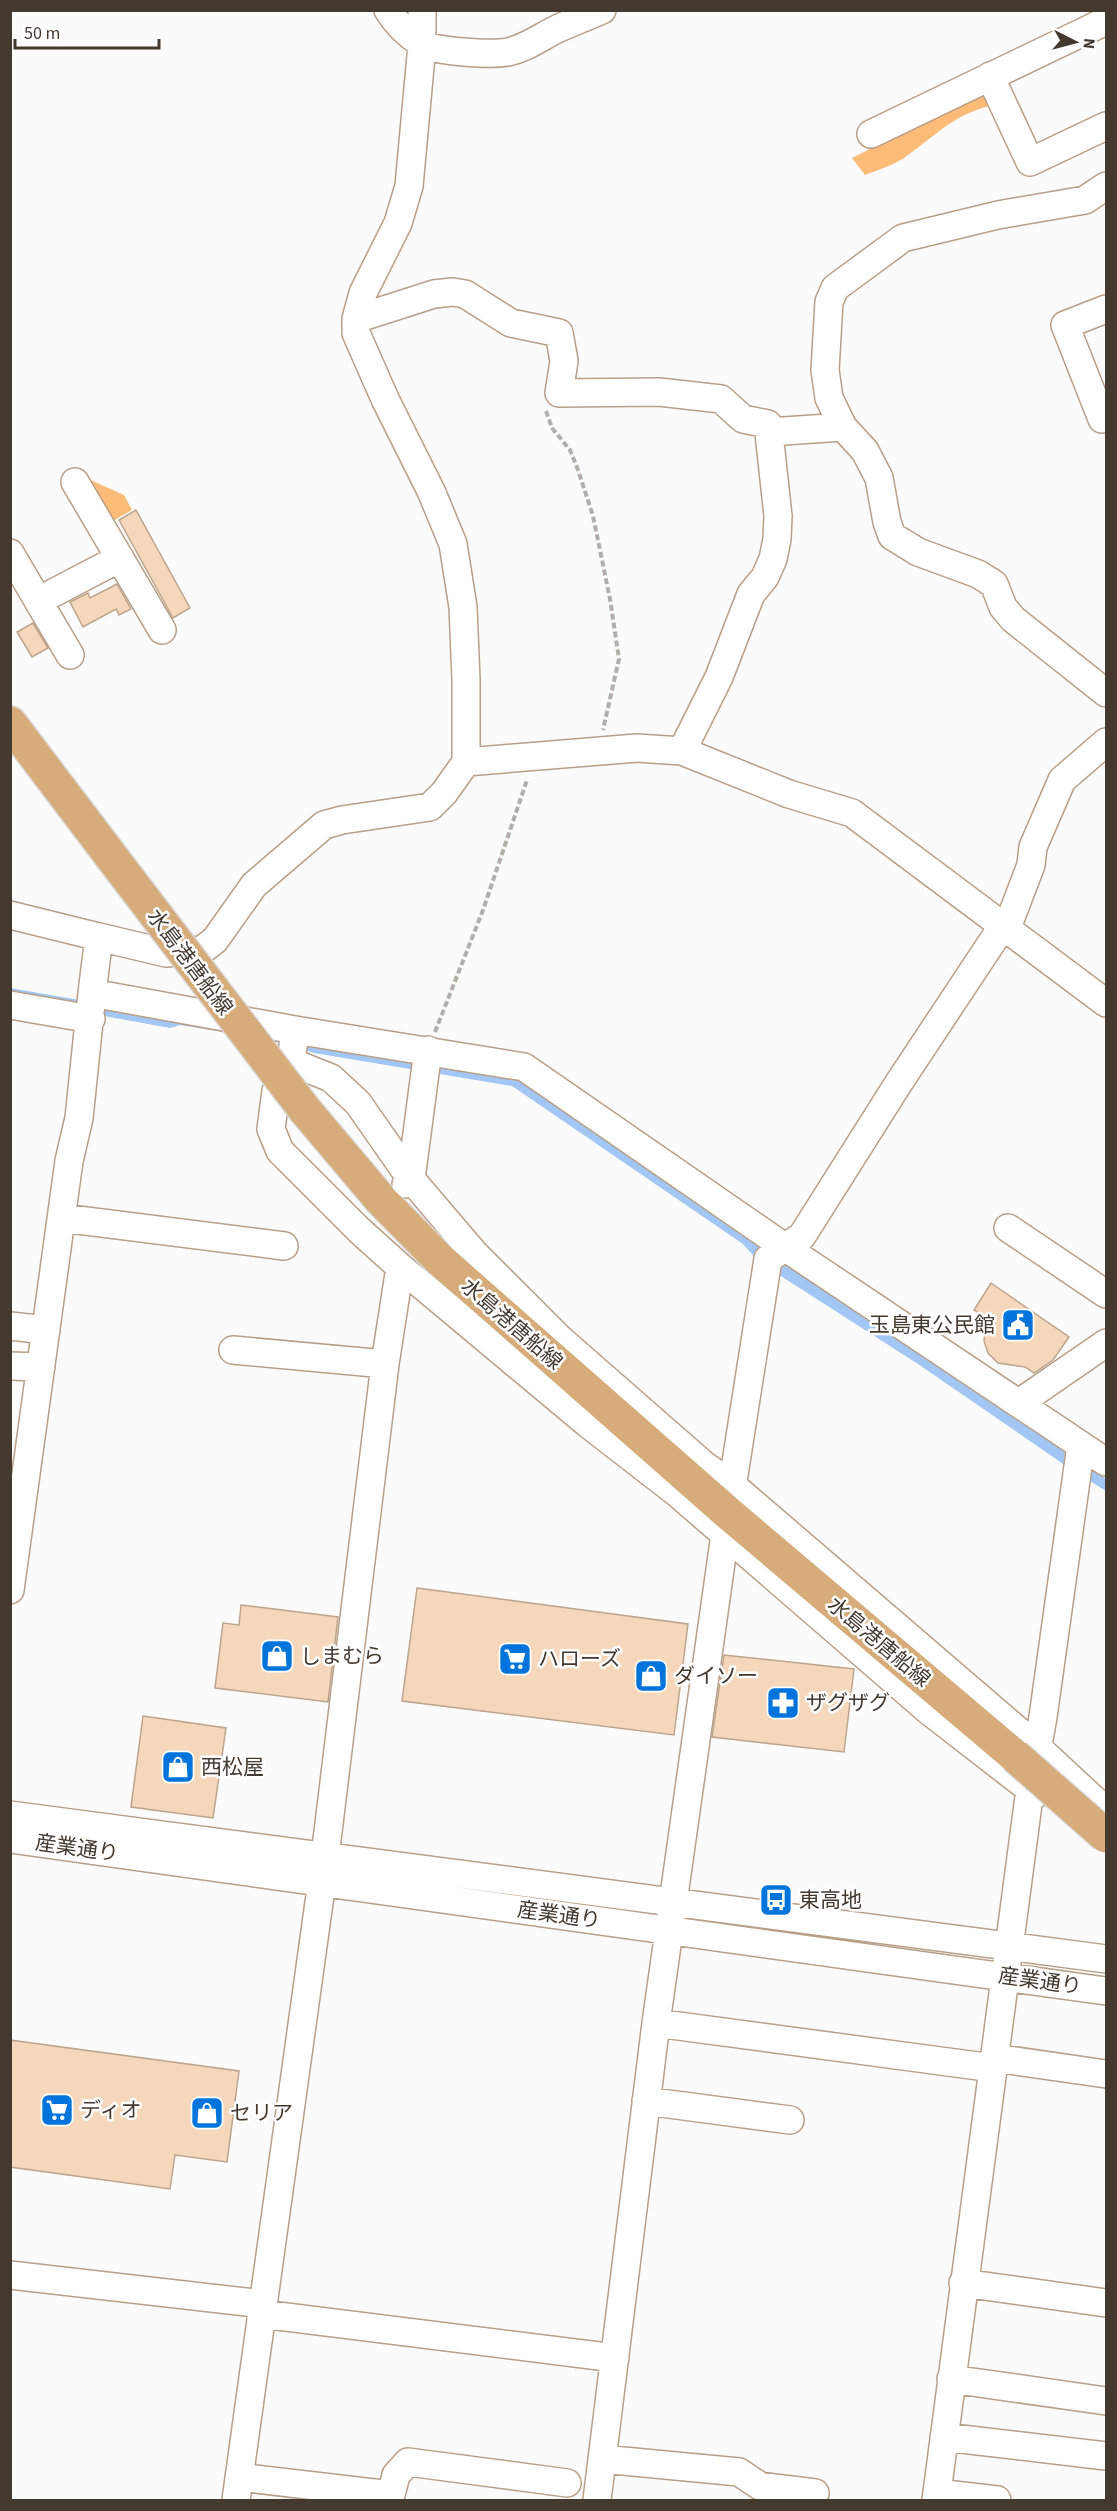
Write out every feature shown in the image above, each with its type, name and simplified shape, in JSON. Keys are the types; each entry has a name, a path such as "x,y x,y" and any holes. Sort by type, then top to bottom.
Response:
{"main road":[{"name":"水島港唐船線","path":"10,723 304,1110 381,1200 439,1259 728,1512 1026,1751 1107,1836"}],"street":[{"path":"388,10 396,23 422,45 491,54 524,47 559,28 602,10"},
{"path":"10,915 166,953 202,950 215,939 254,885 324,825 342,820 430,807 444,794 466,762 463,607 453,544 432,493 385,399 356,333 356,319 363,293 398,223 409,186 422,45 422,10"},
{"path":"871,134 1107,21"},
{"path":"990,76 1030,162 1107,126"},
{"path":"1107,186 1085,200 998,215 903,238 835,288 829,302 825,370 829,398 843,427 865,451 879,478 887,522 892,536 918,552 978,574 994,584 1003,607 1013,619 1107,693"},
{"path":"356,319 444,291 465,294 511,323 559,333 564,361 559,393 658,392 721,399 743,418 768,424 778,516 777,539 772,559 765,577 751,594 719,677 682,751"},
{"path":"1107,309 1065,325 1102,419 1107,417"},
{"path":"769,432 843,427"},
{"path":"75,482 162,630"},
{"path":"10,554 70,655"},
{"path":"38,601 120,558"},
{"path":"597,2500 656,2023 728,1512 768,1259 783,1246 802,1236 898,1084 1002,927 1010,920 1031,865 1033,848 1062,780 1107,742"},
{"path":"466,762 637,748 682,751 789,794 852,813 1107,1003"},
{"path":"10,1590 17,1493 46,1330 69,1161 79,1118 99,937"},
{"path":"92,993 295,1030 524,1067 783,1246 1107,1462"},
{"path":"10,1005 91,1019"},
{"path":"295,1030 291,1062 276,1091 272,1129 280,1151 366,1223 400,1267 588,1424 677,1492 728,1512"},
{"path":"404,1186 428,1050"},
{"path":"291,1062 331,1078 358,1103 404,1186 560,1339 704,1465 728,1512 929,1712 1030,1789 1107,1855"},
{"path":"62,1218 284,1246"},
{"path":"1008,1228 1107,1294"},
{"path":"400,1267 385,1364 323,1868 237,2489 391,2495 396,2475 408,2462 567,2483"},
{"path":"10,1326 46,1330"},
{"path":"233,1350 385,1364"},
{"path":"1019,1403 1101,1355"},
{"path":"10,1366 40,1367"},
{"path":"997,2500 937,2497 963,2283 1011,1946 1030,1789 1026,1751 1043,1717 1081,1445"},
{"path":"1026,1751 1107,1811"},
{"name":"産業通り","path":"10,1815 669,1930 1107,1991"},
{"name":"産業通り","path":"10,1839 673,1903 1107,1959"},
{"path":"656,2023 1107,2074"},
{"path":"646,2101 790,2120"},
{"path":"10,2275 615,2358"},
{"path":"963,2283 1107,2303"},
{"path":"951,2379 1107,2401"},
{"path":"944,2437 1107,2456"},
{"path":"602,2459 739,2472 760,2486 815,2493"}],"path":[{"path":"559,393 545,408 552,428 570,450 593,516 610,599 619,659 598,751"},
{"path":"428,1050 483,910 535,756"}],"shaded area":[{"path":"988,90 996,105 982,108 958,119 895,163 865,175 852,158"},
{"path":"84,477 124,495 132,510 111,522"}],"water":[{"path":"10,988 513,1075 994,1405 1106,1479 1106,1491 918,1364 759,1262 743,1244 512,1086 314,1053 269,1040 224,1032 180,1025 170,1028 11,999"}],"building":[{"path":"136,510 190,608 173,618 119,520"},
{"path":"117,584 131,609 119,615 116,609 83,627 70,602 88,593 90,598"},
{"path":"33,623 48,648 32,657 17,632"},
{"name":"玉島東公民館","path":"991,1283 1069,1337 1053,1360 1034,1373 1025,1367 998,1363 988,1353 984,1341 986,1318 974,1310"},
{"name":"ハローズ","path":"417,1588 688,1624 674,1735 402,1701"},
{"name":"しまむら","path":"241,1605 338,1617 328,1702 215,1688 223,1623 239,1625"},
{"name":"ザグザグ","path":"724,1655 854,1669 844,1752 712,1737"},
{"name":"西松屋","path":"143,1716 226,1728 213,1818 131,1807"},
{"path":"10,2040 239,2071 227,2162 175,2155 170,2189 10,2167"}],"place":[{"name":"玉島東公民館","path":"1018,1325"},
{"name":"しまむら","path":"277,1656"},
{"name":"ハローズ","path":"515,1659"},
{"name":"ダイソー","path":"651,1676"},
{"name":"ザグザグ","path":"783,1703"},
{"name":"西松屋","path":"178,1767"},
{"name":"東高地","path":"776,1900"},
{"name":"ディオ","path":"57,2110"},
{"name":"セリア","path":"207,2113"}]}
